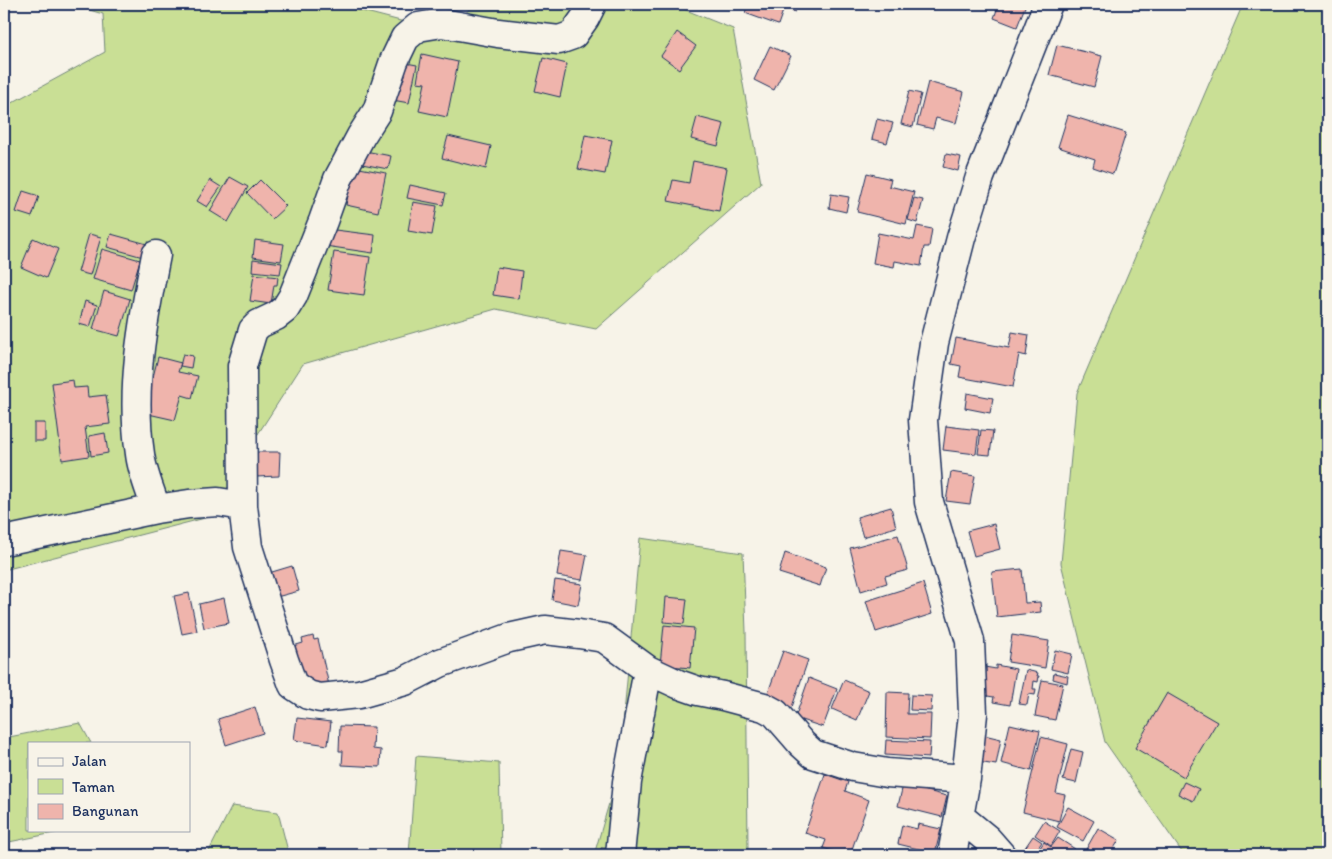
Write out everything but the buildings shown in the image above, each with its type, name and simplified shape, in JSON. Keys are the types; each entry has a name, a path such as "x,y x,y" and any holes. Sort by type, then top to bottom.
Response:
{"street":[{"path":"592,4 585,18 572,35 559,40 498,33 442,23 418,27 405,38 394,61 377,110 338,179 293,296 285,309 276,316 259,324 253,330 248,341 242,366 243,506 248,547 293,684 308,695 320,698 359,694 405,681 440,663 509,638 545,630 579,634 604,638 648,670 698,691 764,707 775,713 813,754 853,767 887,773 966,779"},
{"path":"952,855 966,779 973,714 970,641 929,502 923,420 934,343 961,238 980,176 1048,4"},
{"path":"156,256 144,315 138,372 136,418 140,456 156,509"},
{"path":"4,541 156,509 189,504 218,502 243,506"},
{"path":"620,855 627,782 648,670"},
{"path":"959,816 987,839 1001,855"}],"green space":[{"path":"69,4 335,4 447,33 474,4 671,4 733,29 761,183 596,329 496,309 303,364 256,437 236,510 4,570 4,107 105,52 103,14"},
{"path":"1243,4 1328,4 1328,855 1184,855 1105,742 1061,563 1077,393"},
{"path":"640,538 743,553 746,632 748,851 769,855 594,855 619,769"},
{"path":"80,723 90,742 28,742 28,832 59,832 4,843 4,738"},
{"path":"416,756 499,763 501,855 409,855"},
{"path":"232,806 278,812 289,855 207,855"}]}
